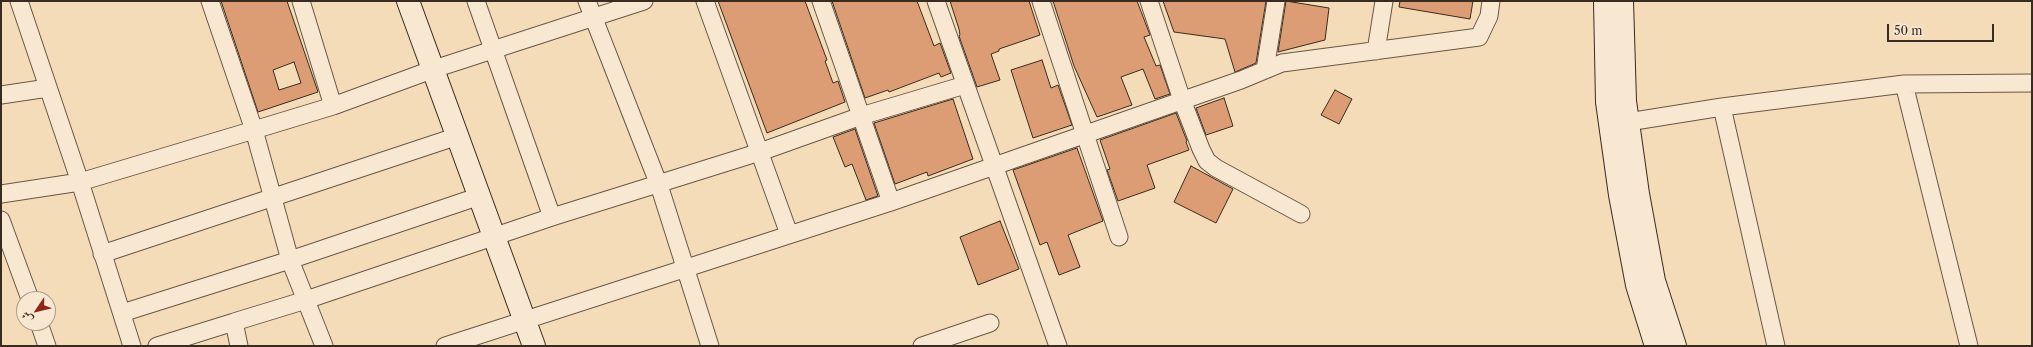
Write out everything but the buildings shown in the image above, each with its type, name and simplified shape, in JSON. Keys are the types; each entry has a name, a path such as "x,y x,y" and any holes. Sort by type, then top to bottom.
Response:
{"street":[{"path":"19,1 80,182 132,346"},
{"path":"210,1 254,130 290,260 324,346"},
{"path":"301,1 333,106"},
{"path":"408,1 534,346"},
{"path":"476,1 552,217"},
{"path":"587,1 659,184 710,346"},
{"path":"1,194 80,182 254,130 333,106 493,50 644,1"},
{"path":"705,1 789,234"},
{"path":"821,1 891,202"},
{"path":"936,1 1058,346"},
{"path":"1041,1 1119,236"},
{"path":"1149,1 1182,100 1207,161 1216,168 1302,214"},
{"path":"1265,70 1276,1"},
{"path":"1376,51 1384,1"},
{"path":"445,346 891,202 994,167 1282,63 1479,38 1489,16 1491,1"},
{"path":"1605,1 1607,102 1620,195 1637,285 1656,346"},
{"path":"1622,1 1625,102 1645,235 1654,281 1675,346"},
{"path":"1628,122 1722,107 1904,84 2032,83"},
{"path":"1904,84 1969,346"},
{"path":"157,346 306,300 552,217 760,152 861,116 965,85"},
{"path":"1,95 48,88"},
{"path":"1722,107 1776,346"},
{"path":"102,254 273,199 458,136"},
{"path":"122,313 290,260 480,196"},
{"path":"1,220 27,291"},
{"path":"234,322 239,346"},
{"path":"922,346 990,323"},
{"path":"42,331 47,346"}]}
